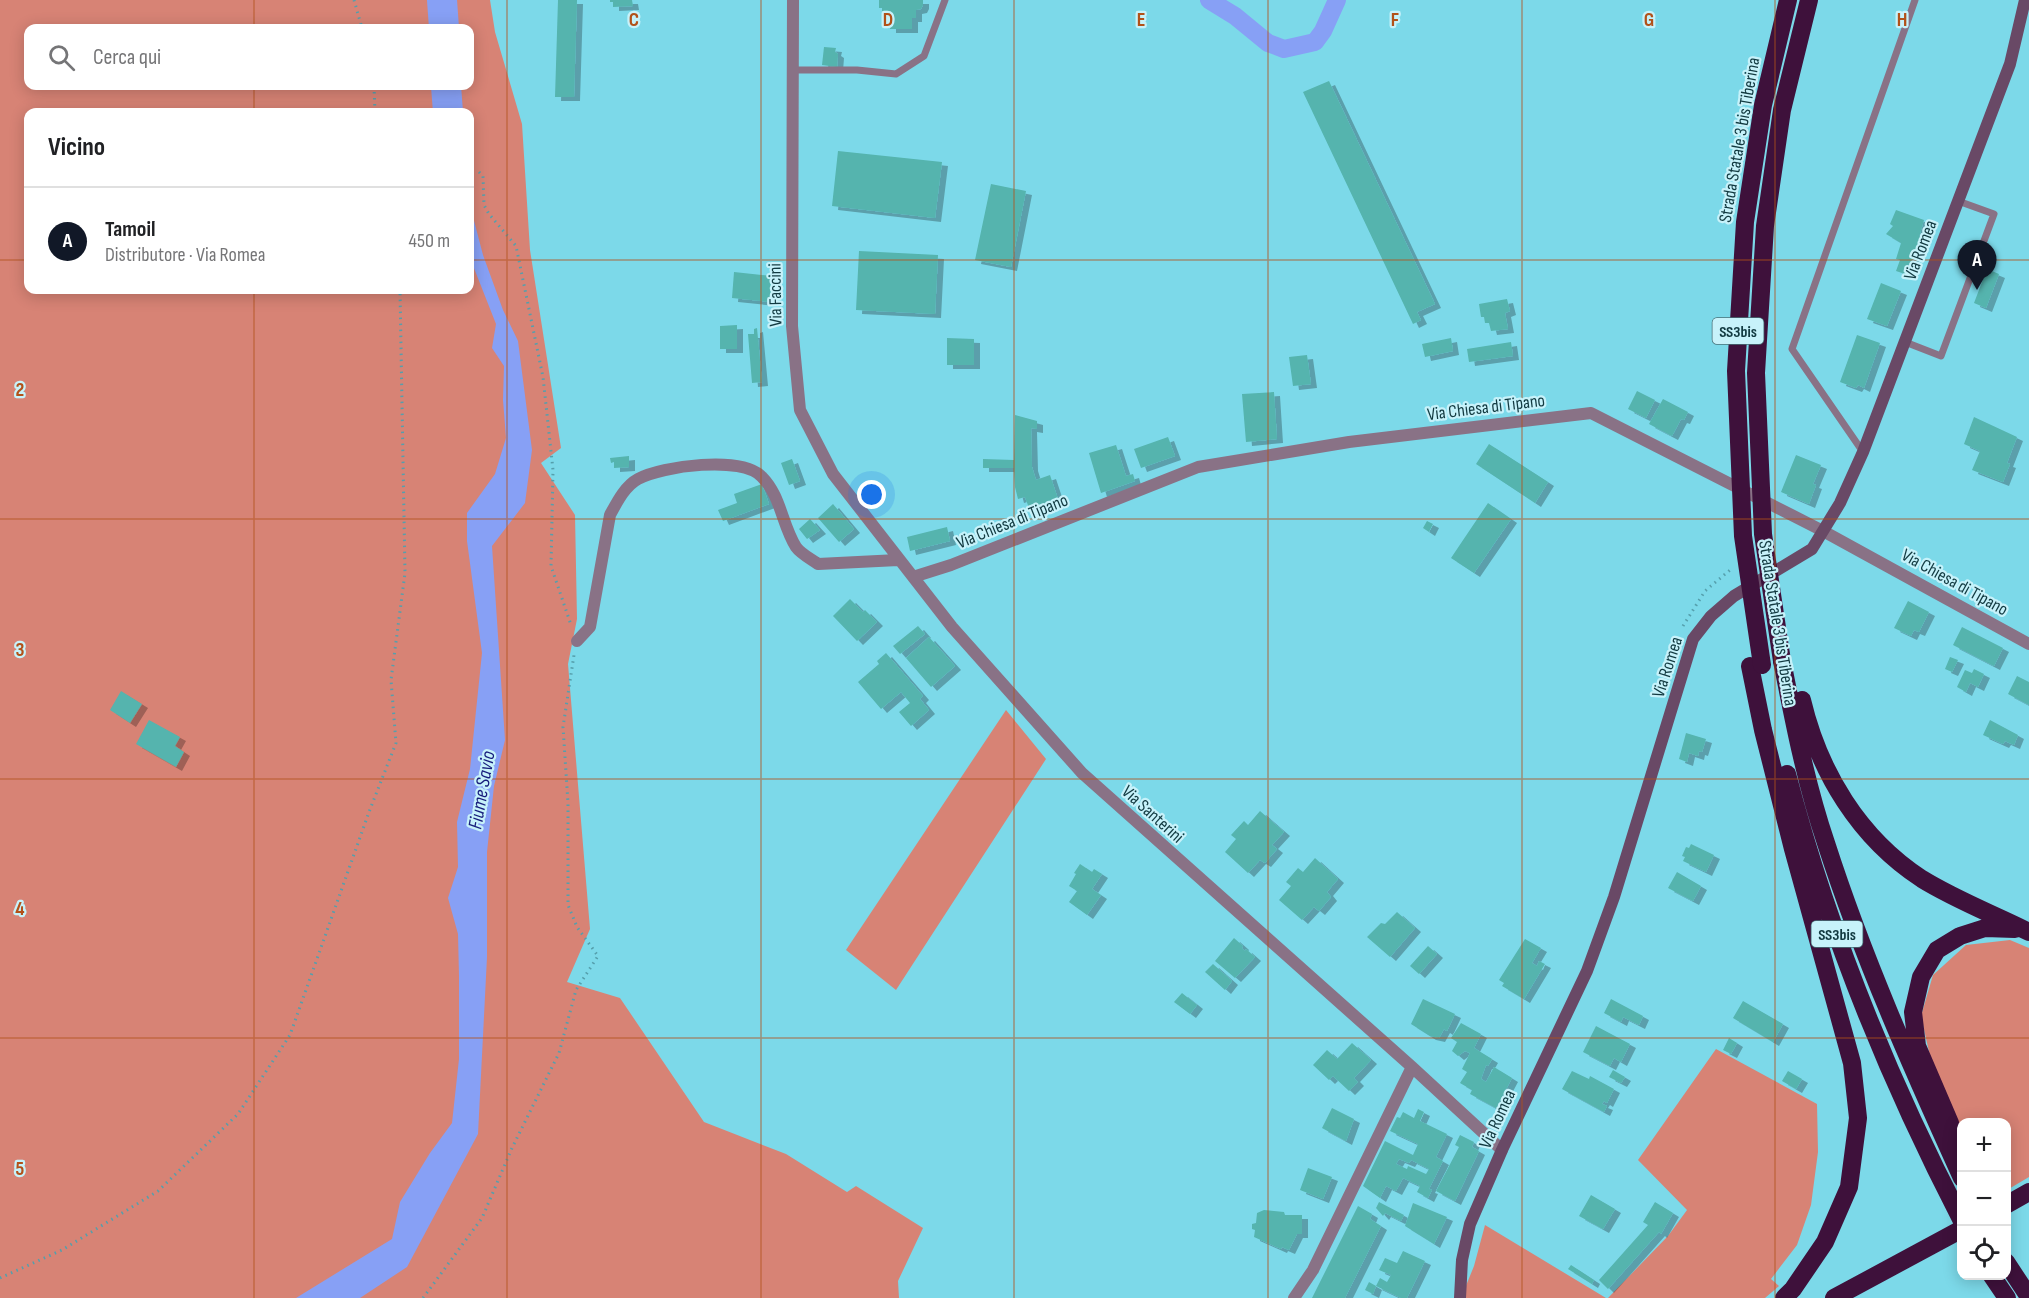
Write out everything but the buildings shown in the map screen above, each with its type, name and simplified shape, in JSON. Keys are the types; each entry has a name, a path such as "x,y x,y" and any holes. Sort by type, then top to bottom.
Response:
{"highway":[{"name":"Strada Statale 3 bis Tiberina","path":"1788,0 1763,105 1745,222 1736,371 1743,536 1740,599 1806,847 1852,975 1890,1067 1957,1211"},
{"name":"Strada Statale 3 bis Tiberina","path":"1809,0 1782,110 1765,226 1756,373 1763,534 1787,660 1794,724 1825,842 1870,968 1908,1061 1959,1172"},
{"path":"1787,660 1807,722 1828,776 1857,819 1887,851 1921,878 2027,931"},
{"path":"1756,665 1763,730 1852,1063 1858,1118 1849,1187 1825,1242 1784,1298"},
{"path":"1962,1172 1950,1123 1917,1046 1913,1012 1921,977 1937,950 1959,936 1985,928 2027,931"},
{"path":"2011,1203 2029,1192"},
{"path":"1834,1298 1957,1232"},
{"path":"2011,1269 2029,1296"},
{"path":"1995,1280 2007,1298"}],"main road":[{"name":"Via Romea","path":"1460,1298 1461,1260 1470,1224 1502,1150 1587,971 1614,897 1694,639 1711,616 1734,596 1812,549 1840,504 1863,452 2010,64 2025,0"}],"street":[{"name":"Via Faccini","path":"793,0 792,326 800,410 833,474 898,560"},
{"name":"Via Chiesa di Tipano","path":"913,576 951,565 1198,467 1349,441 1592,413 1823,531 2029,644"},
{"path":"576,641 590,627 610,515 617,502 637,479 659,471 698,466 746,467 762,476 773,492 788,531 798,549 818,564 898,560"},
{"name":"Via Santerini","path":"898,560 952,627 1082,773 1502,1150"},
{"path":"1294,1298 1313,1270 1412,1067"}],"lane":[{"path":"793,70 857,70 896,74 924,56 945,0"},
{"path":"1863,452 1792,349 1916,0"},
{"path":"1905,342 1941,356 1994,214 1958,201"}],"path":[{"path":"354,0 361,24"},
{"path":"374,90 375,108"},
{"path":"423,1298 482,1218 512,1148 559,1053 576,990 598,956 577,927 568,905 568,802 563,727 576,641 551,566 553,470 543,377 516,246 484,205 483,176 479,172"},
{"path":"0,1278 62,1250 158,1191 238,1114 290,1035 396,743 391,680 405,573 399,294"}],"shaded area":[{"path":"0,0 490,0 495,32 522,124 530,250 561,448 541,463 575,515 577,619 568,664 590,929 567,982 620,998 704,1122 786,1154 847,1192 856,1186 923,1228 898,1281 899,1298 0,1298"},
{"path":"1006,710 1046,759 896,990 846,950"},
{"path":"2010,940 2029,948 2029,1177 2011,1188 2011,1118 1957,1118 1957,1124 1932,1065 1921,1016 1933,975 1966,945"},
{"path":"1716,1049 1817,1104 1818,1152 1811,1205 1797,1245 1771,1279 1779,1286 1765,1298 1608,1298 1668,1236 1687,1210 1638,1160"},
{"path":"1485,1225 1606,1298 1461,1298 1474,1266"}],"water":[{"path":"474,221 483,255 503,310 518,341 532,450 525,503 492,546 505,740 494,786 487,852 487,957 478,1134 407,1267 360,1298 296,1298 392,1239 400,1202 430,1153 452,1123 459,1059 459,976 458,934 448,898 458,867 457,822 470,769 482,653 467,541 467,513 495,474 506,438 503,400 504,366 492,348 496,324 474,268"}],"waterway":[{"name":"Fiume Savio","path":"442,0 444,24"},
{"path":"1209,0 1235,16 1268,43 1284,49 1315,42 1323,31 1337,0"},
{"name":"Fiume Savio","path":"446,90 448,108"}],"place":[{"name":"Tamoil","path":"1977,290"}]}
